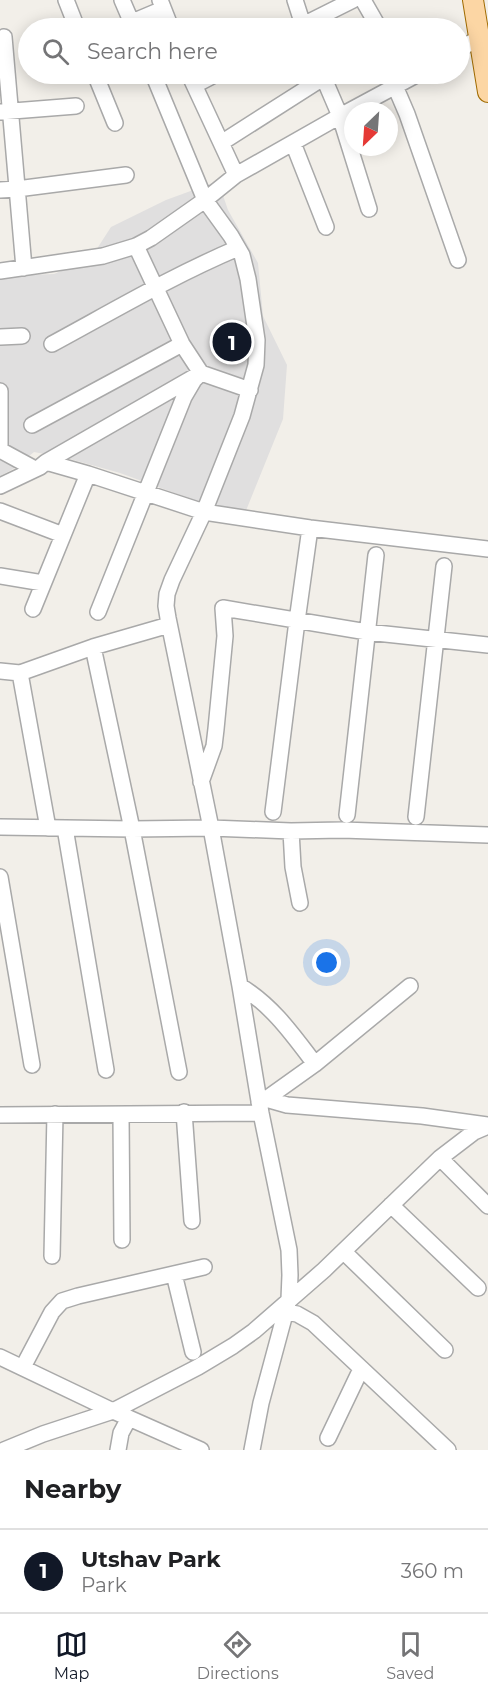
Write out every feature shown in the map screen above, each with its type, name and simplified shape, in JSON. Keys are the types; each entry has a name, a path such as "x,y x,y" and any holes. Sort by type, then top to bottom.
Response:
{"main road":[{"path":"472,0 488,92"}],"street":[{"path":"66,0 73,18"},
{"path":"122,0 126,18"},
{"path":"295,0 299,18"},
{"path":"318,18 353,0"},
{"path":"363,0 373,18"},
{"path":"142,18 162,5"},
{"path":"4,37 5,112 17,189 24,268"},
{"path":"470,43 479,38"},
{"path":"99,84 115,123"},
{"path":"157,84 205,200 242,255 257,340 256,365 242,416 204,512 166,594 169,625 211,828 289,1250 290,1275 287,1306 261,1403 252,1450"},
{"path":"194,84 236,176"},
{"path":"221,143 310,84"},
{"path":"326,84 340,116 369,209"},
{"path":"0,271 103,256 136,246 151,238 236,176 396,84"},
{"path":"406,84 408,114 458,260"},
{"path":"5,112 76,106"},
{"path":"293,143 326,227"},
{"path":"0,190 126,176"},
{"path":"136,246 182,344 201,373 250,390"},
{"path":"52,344 155,288 238,248"},
{"path":"0,337 22,336"},
{"path":"32,425 182,344"},
{"path":"0,486 41,466 201,373"},
{"path":"98,612 183,397 201,373"},
{"path":"0,391 0,450 41,466 88,474 204,512 310,528 488,549"},
{"path":"33,609 88,474"},
{"path":"0,511 63,535"},
{"path":"273,812 310,528"},
{"path":"347,815 376,555"},
{"path":"416,817 444,566"},
{"path":"0,576 44,583"},
{"path":"201,782 216,729 225,636 223,608 367,632 488,645"},
{"path":"0,671 20,674 93,647 169,625"},
{"path":"93,647 132,829 179,1072"},
{"path":"20,674 48,828"},
{"path":"0,827 342,830 488,835"},
{"path":"65,828 106,1070"},
{"path":"291,831 293,867 300,903"},
{"path":"0,877 32,1065"},
{"path":"240,986 271,1010 315,1064"},
{"path":"262,1105 410,986"},
{"path":"0,1115 184,1113 287,1104 422,1116 488,1126"},
{"path":"184,1113 192,1221"},
{"path":"52,1256 55,1114"},
{"path":"121,1114 122,1240"},
{"path":"4,1450 43,1434 113,1411 233,1346 287,1306 440,1158 474,1132 488,1126"},
{"path":"440,1158 488,1206"},
{"path":"391,1205 478,1288"},
{"path":"344,1252 446,1350"},
{"path":"23,1367 52,1312 62,1301 204,1267"},
{"path":"174,1274 192,1352"},
{"path":"287,1306 313,1323 448,1450"},
{"path":"0,1357 201,1450"},
{"path":"328,1438 361,1369"},
{"path":"118,1450 121,1433 129,1418"}],"shaded area":[{"path":"218,181 228,210 258,263 263,316 287,365 283,419 243,518 120,473 34,452 0,476 0,276 54,274 91,258 111,227 166,200"}],"place":[{"name":"Utshav Park","path":"232,342"}]}
